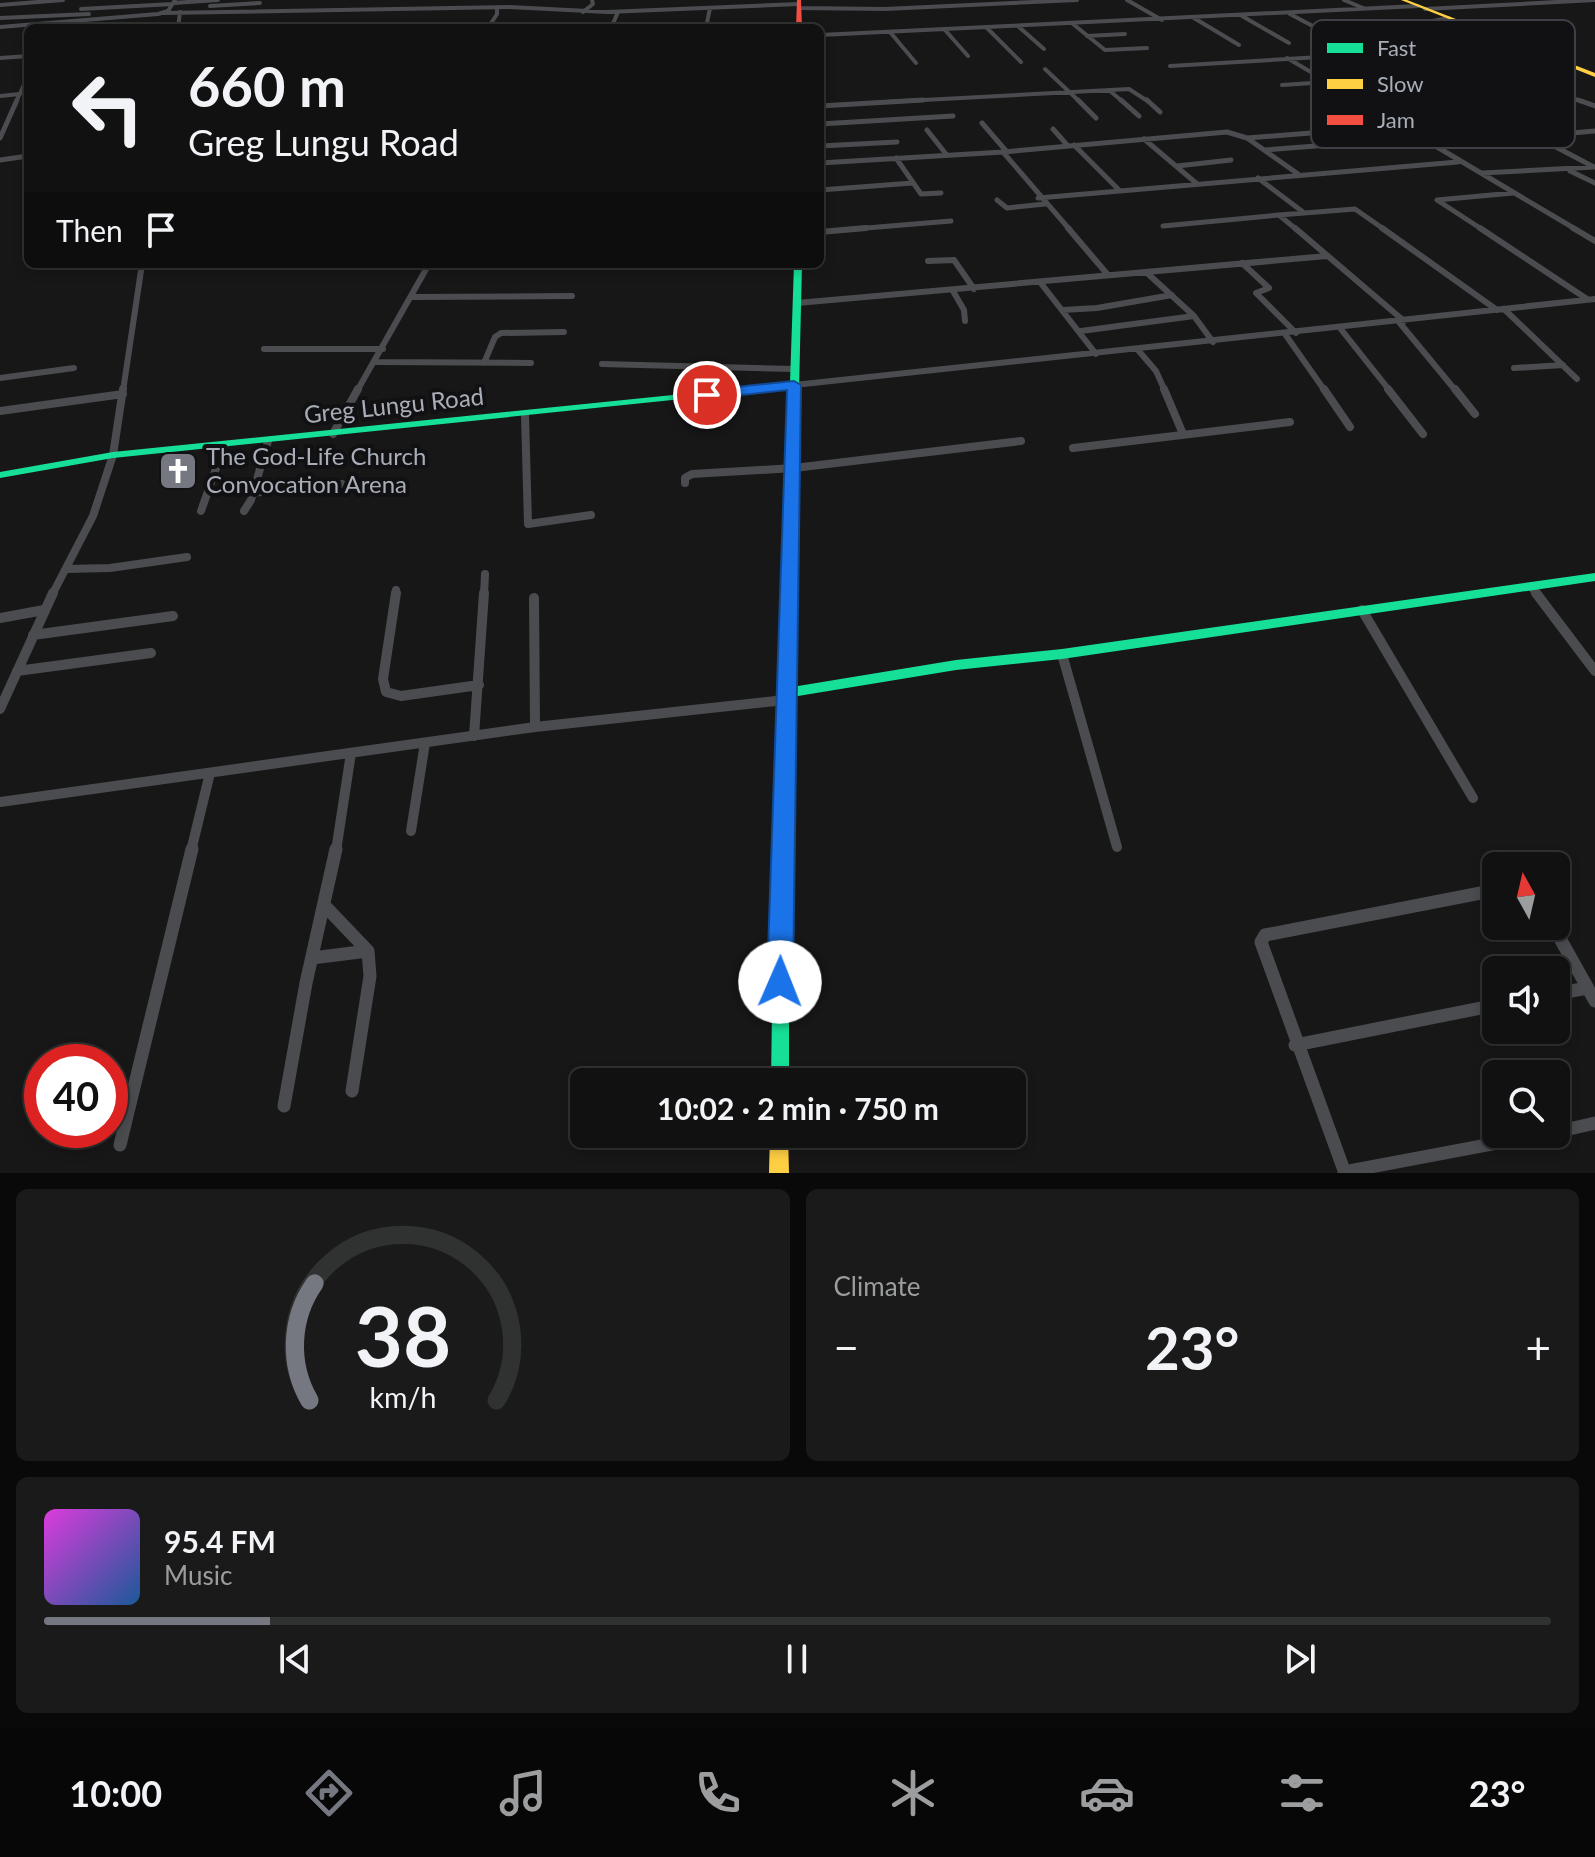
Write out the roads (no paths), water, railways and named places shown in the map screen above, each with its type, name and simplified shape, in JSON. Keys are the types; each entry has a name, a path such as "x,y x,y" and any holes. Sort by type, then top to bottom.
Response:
{"street":[{"path":"1,12 18,4 63,0"},
{"path":"54,24 218,0"},
{"path":"460,0 467,9"},
{"path":"490,8 491,0"},
{"path":"518,8 524,0"},
{"path":"583,12 593,4 592,0"},
{"path":"681,9 686,0"},
{"path":"171,7 180,12 490,8 618,12 799,4 885,9 1077,0"},
{"path":"1127,0 1162,20"},
{"path":"1344,0 1366,9"},
{"path":"1403,0 1454,20"},
{"path":"1446,0 1464,7"},
{"path":"1491,0 1504,5"},
{"path":"1540,0 1546,2"},
{"path":"824,35 1595,0"},
{"path":"883,2 885,9"},
{"path":"54,24 90,3"},
{"path":"1,12 260,3"},
{"path":"551,10 559,3"},
{"path":"1,12 18,4"},
{"path":"491,24 497,8"},
{"path":"707,24 710,8"},
{"path":"1,12 138,14"},
{"path":"178,24 180,12"},
{"path":"613,24 618,12"},
{"path":"1290,14 1311,25"},
{"path":"1242,16 1289,43"},
{"path":"1194,18 1239,45"},
{"path":"1438,20 1449,18"},
{"path":"97,24 99,19"},
{"path":"1073,24 1105,50 1147,48"},
{"path":"0,27 24,26"},
{"path":"1019,27 1044,49"},
{"path":"987,28 1021,62"},
{"path":"945,30 968,56"},
{"path":"890,32 916,63"},
{"path":"1087,36 1125,34"},
{"path":"0,58 24,56"},
{"path":"1170,66 1311,57"},
{"path":"1287,58 1311,72"},
{"path":"1575,67 1595,75"},
{"path":"1045,69 1096,118"},
{"path":"1282,85 1311,82"},
{"path":"0,138 24,85"},
{"path":"1109,90 1139,116"},
{"path":"824,106 1109,90 1137,91 1160,112"},
{"path":"0,96 20,94"},
{"path":"1575,99 1595,106"},
{"path":"0,116 11,115"},
{"path":"824,124 953,116"},
{"path":"982,123 1038,198 1108,275"},
{"path":"1053,129 1119,190"},
{"path":"927,130 946,154"},
{"path":"1575,134 1595,131"},
{"path":"824,163 1005,152 1221,132 1247,138 1311,133"},
{"path":"1247,138 1298,174"},
{"path":"1144,139 1196,183"},
{"path":"824,146 897,142"},
{"path":"1264,150 1311,146"},
{"path":"1435,148 1595,241"},
{"path":"1558,148 1595,167"},
{"path":"0,160 24,157"},
{"path":"896,158 921,194 941,193"},
{"path":"1177,166 1231,160"},
{"path":"1038,198 1458,162"},
{"path":"1479,173 1570,171 1595,167"},
{"path":"1570,171 1595,183"},
{"path":"1258,178 1303,212"},
{"path":"824,190 913,183"},
{"path":"1513,193 1437,200 1592,299"},
{"path":"997,200 1007,208 1045,204"},
{"path":"1163,226 1355,209 1501,310 1577,379"},
{"path":"1279,215 1401,321 1475,414"},
{"path":"824,232 951,221"},
{"path":"797,303 1327,256"},
{"path":"928,261 954,260 974,289"},
{"path":"1242,263 1269,288 1256,293 1296,333"},
{"path":"0,709 44,610 93,516 113,455 141,268"},
{"path":"333,434 427,268"},
{"path":"780,1068 785,696 798,268"},
{"path":"1146,272 1194,316 1213,342"},
{"path":"1040,282 1096,354"},
{"path":"953,291 964,310 965,321"},
{"path":"1063,310 1097,308 1172,295"},
{"path":"411,297 572,296"},
{"path":"794,385 1592,299"},
{"path":"1081,331 1194,316"},
{"path":"1340,328 1423,434"},
{"path":"484,363 495,337 501,333 564,332"},
{"path":"1285,334 1350,427"},
{"path":"264,349 383,349"},
{"path":"1138,350 1154,366 1183,434"},
{"path":"376,362 531,363"},
{"path":"602,364 794,369"},
{"path":"1514,368 1563,365"},
{"path":"0,378 74,368"},
{"name":"Greg Lungu Road","path":"0,475 113,455 794,385"},
{"path":"0,411 123,394"},
{"path":"525,415 528,524 591,515"},
{"path":"1073,448 1290,422"},
{"path":"244,511 268,441"},
{"path":"685,483 685,478 692,474 794,468 1021,441"},
{"path":"201,511 224,446"},
{"path":"252,493 342,484"},
{"path":"66,569 110,568 187,557"},
{"path":"474,736 485,574"},
{"path":"0,802 535,727 785,696 956,665 1062,654 1595,577"},
{"path":"1531,586 1595,671"},
{"path":"396,590 383,679 386,692 401,696 479,685"},
{"path":"534,598 535,727"},
{"path":"0,618 44,610"},
{"path":"1362,610 1473,798"},
{"path":"33,635 173,616"},
{"path":"17,671 151,653"},
{"path":"1062,654 1117,847"},
{"path":"411,831 425,743"},
{"path":"284,1106 325,906 351,753"},
{"path":"128,1112 210,773"},
{"path":"1482,893 1265,935 1261,942 1295,1045 1345,1172 1482,1146"},
{"path":"325,906 368,951 370,976 352,1091"},
{"path":"1561,940 1595,1001"},
{"path":"312,958 368,951"},
{"path":"1570,991 1587,988"},
{"path":"1295,1045 1482,1008"},
{"path":"1570,1129 1595,1123"},
{"path":"779,1148 779,1173"}],"place":[{"name":"The God-Life Church Convocation Arena","path":"178,471"}]}
